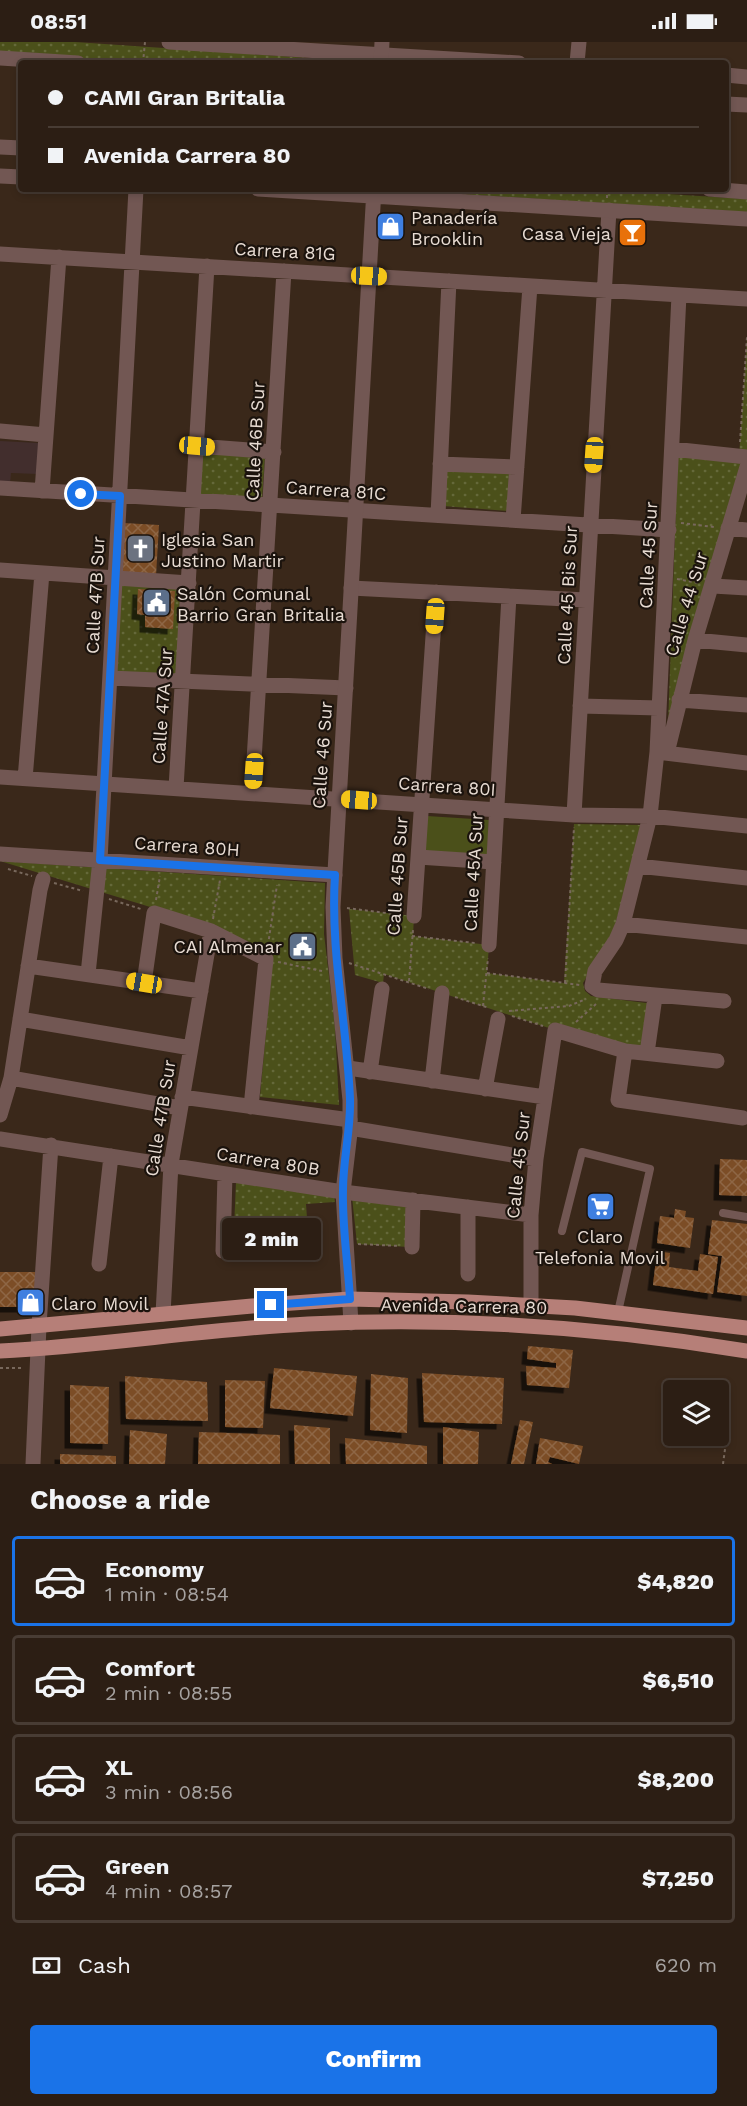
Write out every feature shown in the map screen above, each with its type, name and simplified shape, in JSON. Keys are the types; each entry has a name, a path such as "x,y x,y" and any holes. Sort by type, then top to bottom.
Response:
{"main road":[{"name":"Avenida Carrera 80","path":"0,1329 350,1299 531,1305 618,1312 747,1328"},
{"name":"Avenida Carrera 80","path":"0,1351 259,1328 351,1323 458,1323 550,1327 658,1337 747,1351"}],"street":[{"path":"169,42 478,60"},
{"path":"577,60 579,42"},
{"path":"0,58 31,60"},
{"path":"729,75 747,77"},
{"path":"729,104 747,105"},
{"path":"0,147 18,148"},
{"path":"0,176 18,177"},
{"path":"729,191 747,192"},
{"name":"Calle 47B Sur","path":"100,860 136,192"},
{"path":"374,192 747,219"},
{"name":"Calle 46 Sur","path":"351,1323 343,1192 350,1124 348,1068 337,974 333,906 374,192"},
{"name":"Calle 45 Bis Sur","path":"574,815 609,210"},
{"name":"Carrera 81G","path":"0,254 747,299"},
{"path":"42,491 59,257"},
{"name":"Calle 47A Sur","path":"176,788 207,266"},
{"name":"Calle 46B Sur","path":"252,793 284,271"},
{"path":"438,516 449,281"},
{"path":"513,520 530,286"},
{"name":"Calle 45 Sur","path":"596,993 595,971 616,940 623,924 650,816 662,753 659,708 679,295"},
{"path":"0,431 46,435"},
{"name":"Carrera 81C","path":"197,446 274,452"},
{"path":"672,449 745,465"},
{"path":"440,464 517,467"},
{"name":"Calle 44 Sur","path":"662,753 713,586 745,465"},
{"name":"Carrera 81C","path":"0,489 590,525 669,526"},
{"path":"729,528 747,530"},
{"path":"0,570 189,583"},
{"path":"25,779 42,573"},
{"path":"713,586 747,588"},
{"path":"351,588 586,600"},
{"name":"Calle 45B Sur","path":"414,916 436,592"},
{"name":"Calle 45A Sur","path":"489,945 509,596"},
{"path":"695,640 747,645"},
{"path":"110,678 346,688"},
{"path":"679,700 747,705"},
{"path":"580,706 659,708"},
{"path":"662,753 747,763"},
{"name":"Carrera 80I","path":"0,777 574,815 650,816 747,826"},
{"name":"Carrera 80H","path":"0,854 335,875"},
{"path":"418,856 494,862"},
{"path":"88,974 100,860"},
{"path":"638,866 747,878"},
{"path":"0,1115 11,1078 7,1057 20,1019 43,879"},
{"path":"144,983 154,913 211,931 266,959 251,1107"},
{"path":"623,924 747,937"},
{"name":"Calle 47B Sur","path":"163,1314 171,1164 211,931"},
{"path":"28,966 201,991"},
{"path":"370,1072 382,989"},
{"path":"432,1081 442,993"},
{"path":"596,993 723,1001"},
{"path":"647,1053 654,1004"},
{"path":"485,1089 504,1015"},
{"path":"20,1019 191,1048"},
{"path":"561,1032 625,1051 717,1061"},
{"name":"Calle 45 Sur","path":"531,1305 531,1215 536,1159 545,1097 561,1032"},
{"path":"625,1051 618,1100 743,1118"},
{"path":"348,1068 545,1097"},
{"path":"11,1078 181,1103 251,1107 536,1159"},
{"name":"Carrera 80B","path":"0,1138 343,1192 531,1215"},
{"path":"33,1464 51,1145"},
{"path":"99,1264 111,1156"},
{"path":"223,1251 225,1174"},
{"path":"412,1246 413,1200"},
{"path":"468,1207 468,1274"}],"lane":[{"path":"562,1231 582,1152 650,1169 618,1312"},
{"path":"723,1213 747,1217"}],"path":[{"path":"143,60 144,42"},
{"path":"745,465 747,337"},
{"path":"669,526 729,528"},
{"path":"666,577 713,586"},
{"path":"565,983 574,815"},
{"path":"0,866 154,913 161,864"},
{"path":"211,931 222,868"},
{"path":"279,872 266,959 337,974"},
{"path":"333,906 414,916"},
{"name":"Calle 45B Sur","path":"409,982 414,916"},
{"path":"412,936 489,945"},
{"name":"Calle 45A Sur","path":"483,1006 489,945"},
{"path":"486,973 565,983 596,993"},
{"path":"504,1015 569,1006 596,993"},
{"path":"561,1032 580,1017 596,993"},
{"path":"346,1244 412,1246"},
{"path":"723,1464 725,1446"}],"shaded area":[{"path":"0,441 39,443 38,474 11,473 10,484 0,484"}],"green space":[{"path":"0,42 75,42 339,60 106,60 0,53"},
{"path":"636,192 747,199 747,212 442,193"},
{"path":"747,337 747,467 667,753 678,450 739,457"},
{"path":"202,453 265,457 262,499 199,495"},
{"path":"445,468 511,473 508,511 443,506"},
{"path":"119,585 183,588 179,678 115,674"},
{"path":"427,816 489,820 487,859 424,854"},
{"path":"574,824 642,825 613,933 583,983 585,991 591,996 654,1004 648,1046 624,1047 555,1030 384,974 383,983 355,975 349,909 414,916 413,936 489,945 487,973 564,983"},
{"path":"0,861 325,883 324,934 335,1027 339,1105 260,1097 273,955 209,925"},
{"path":"236,1182 334,1196 335,1202 306,1204 309,1246 233,1251"},
{"path":"352,1197 409,1204 409,1247 357,1244"}],"building":[{"name":"Iglesia San Justino Martir","path":"124,523 159,525 156,576 121,574"},
{"name":"Salón Comunal Barrio Gran Britalia","path":"138,589 175,591 173,629 145,627 145,615 137,614"},
{"path":"720,1159 747,1160 747,1196 719,1195"},
{"path":"675,1209 686,1211 685,1217 694,1218 690,1248 657,1243 660,1216 674,1218"},
{"path":"712,1220 747,1224 747,1296 717,1292 722,1256 708,1254"},
{"path":"657,1251 670,1253 669,1267 698,1271 700,1254 718,1257 713,1294 653,1285"},
{"path":"0,1272 36,1272 36,1307 0,1307"},
{"path":"528,1346 573,1350 569,1388 527,1385 526,1366 556,1368 556,1363 527,1359"},
{"path":"274,1368 357,1376 353,1416 270,1408"},
{"path":"422,1373 504,1378 502,1424 424,1422"},
{"path":"371,1374 408,1378 407,1433 370,1430"},
{"path":"125,1376 207,1382 208,1421 126,1419"},
{"path":"225,1380 265,1381 263,1428 225,1427"},
{"path":"70,1385 109,1387 108,1444 70,1443"},
{"path":"520,1420 533,1422 524,1464 511,1464"},
{"path":"294,1425 330,1428 330,1464 295,1464"},
{"path":"443,1427 479,1432 478,1464 443,1464"},
{"path":"130,1430 167,1434 165,1464 129,1464"},
{"path":"199,1432 280,1435 280,1464 198,1464"},
{"path":"345,1438 427,1446 427,1464 346,1464"},
{"path":"540,1438 583,1446 579,1464 550,1457 548,1462 552,1464 536,1464"},
{"path":"60,1454 116,1456 116,1464 60,1464"}],"place":[{"name":"Panadería Brooklin","path":"390,227"},
{"name":"Casa Vieja","path":"632,233"},
{"name":"Iglesia San Justino Martir","path":"140,549"},
{"name":"Salón Comunal Barrio Gran Britalia","path":"156,603"},
{"name":"CAI Almenar","path":"303,946"},
{"name":"Claro Telefonia Movil","path":"600,1207"},
{"name":"Claro Movil","path":"30,1303"}],"route":[{"path":"81,494 120,496 100,860 335,875 333,906 335,958 350,1100 350,1133 343,1181 350,1299 271,1305"}]}
